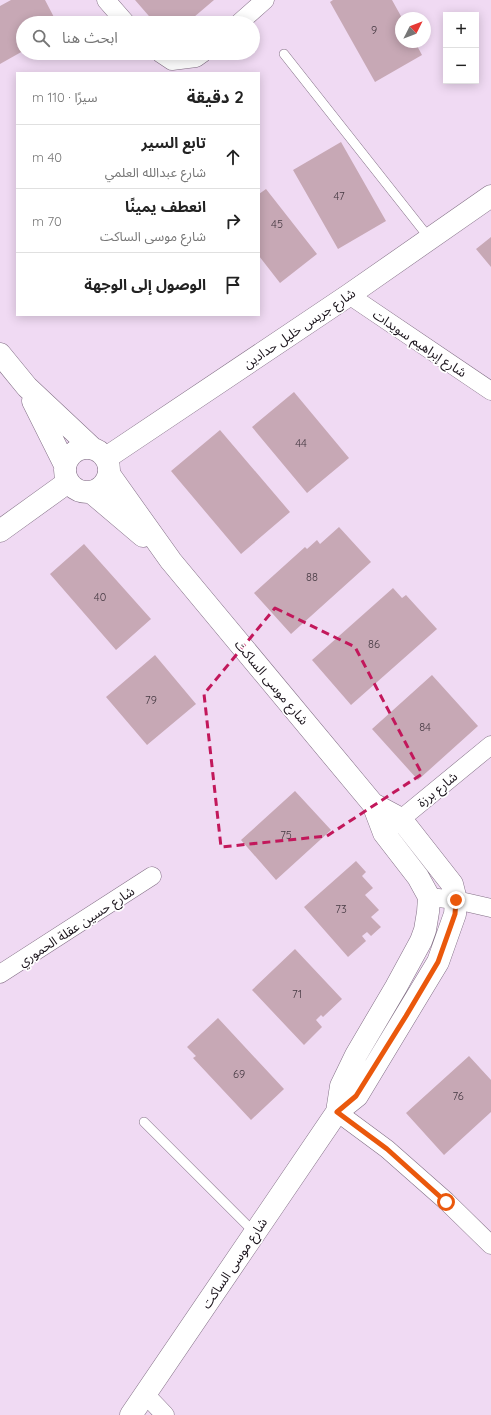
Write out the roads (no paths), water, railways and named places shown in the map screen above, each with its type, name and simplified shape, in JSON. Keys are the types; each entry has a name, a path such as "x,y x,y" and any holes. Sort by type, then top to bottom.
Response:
{"street":[{"path":"106,0 120,16"},
{"path":"247,16 265,0"},
{"name":"شارع جريس خليل حدادين","path":"102,460 349,295 491,196"},
{"name":"شارع إبراهيم سويدات","path":"349,295 491,391"},
{"name":"شارع موسى الساكت","path":"0,354 26,387 102,460 172,560 373,804 384,833 418,877 429,897 425,930 421,941 356,1055 341,1086 337,1112"},
{"name":"شارع موسى الساكت","path":"26,387 67,473"},
{"path":"83,448 102,460 105,482 99,488 91,492 74,488 67,473 69,457 75,451 83,448"},
{"path":"0,531 67,473"},
{"name":"شارع موسى الساكت","path":"91,492 172,560"},
{"name":"شارع برزة","path":"384,833 491,745"},
{"name":"شارع موسى الساكت","path":"131,1415 337,1112 356,1096 438,962 455,914 456,900 452,884 401,819 373,804"},
{"name":"شارع حسين عقلة الحموري","path":"0,974 152,876"},
{"path":"429,897 456,900 491,908"},
{"path":"337,1112 387,1149 491,1245"},
{"path":"145,1394 165,1415"}],"lane":[{"path":"284,54 430,239"},
{"path":"144,1122 255,1233"}]}
